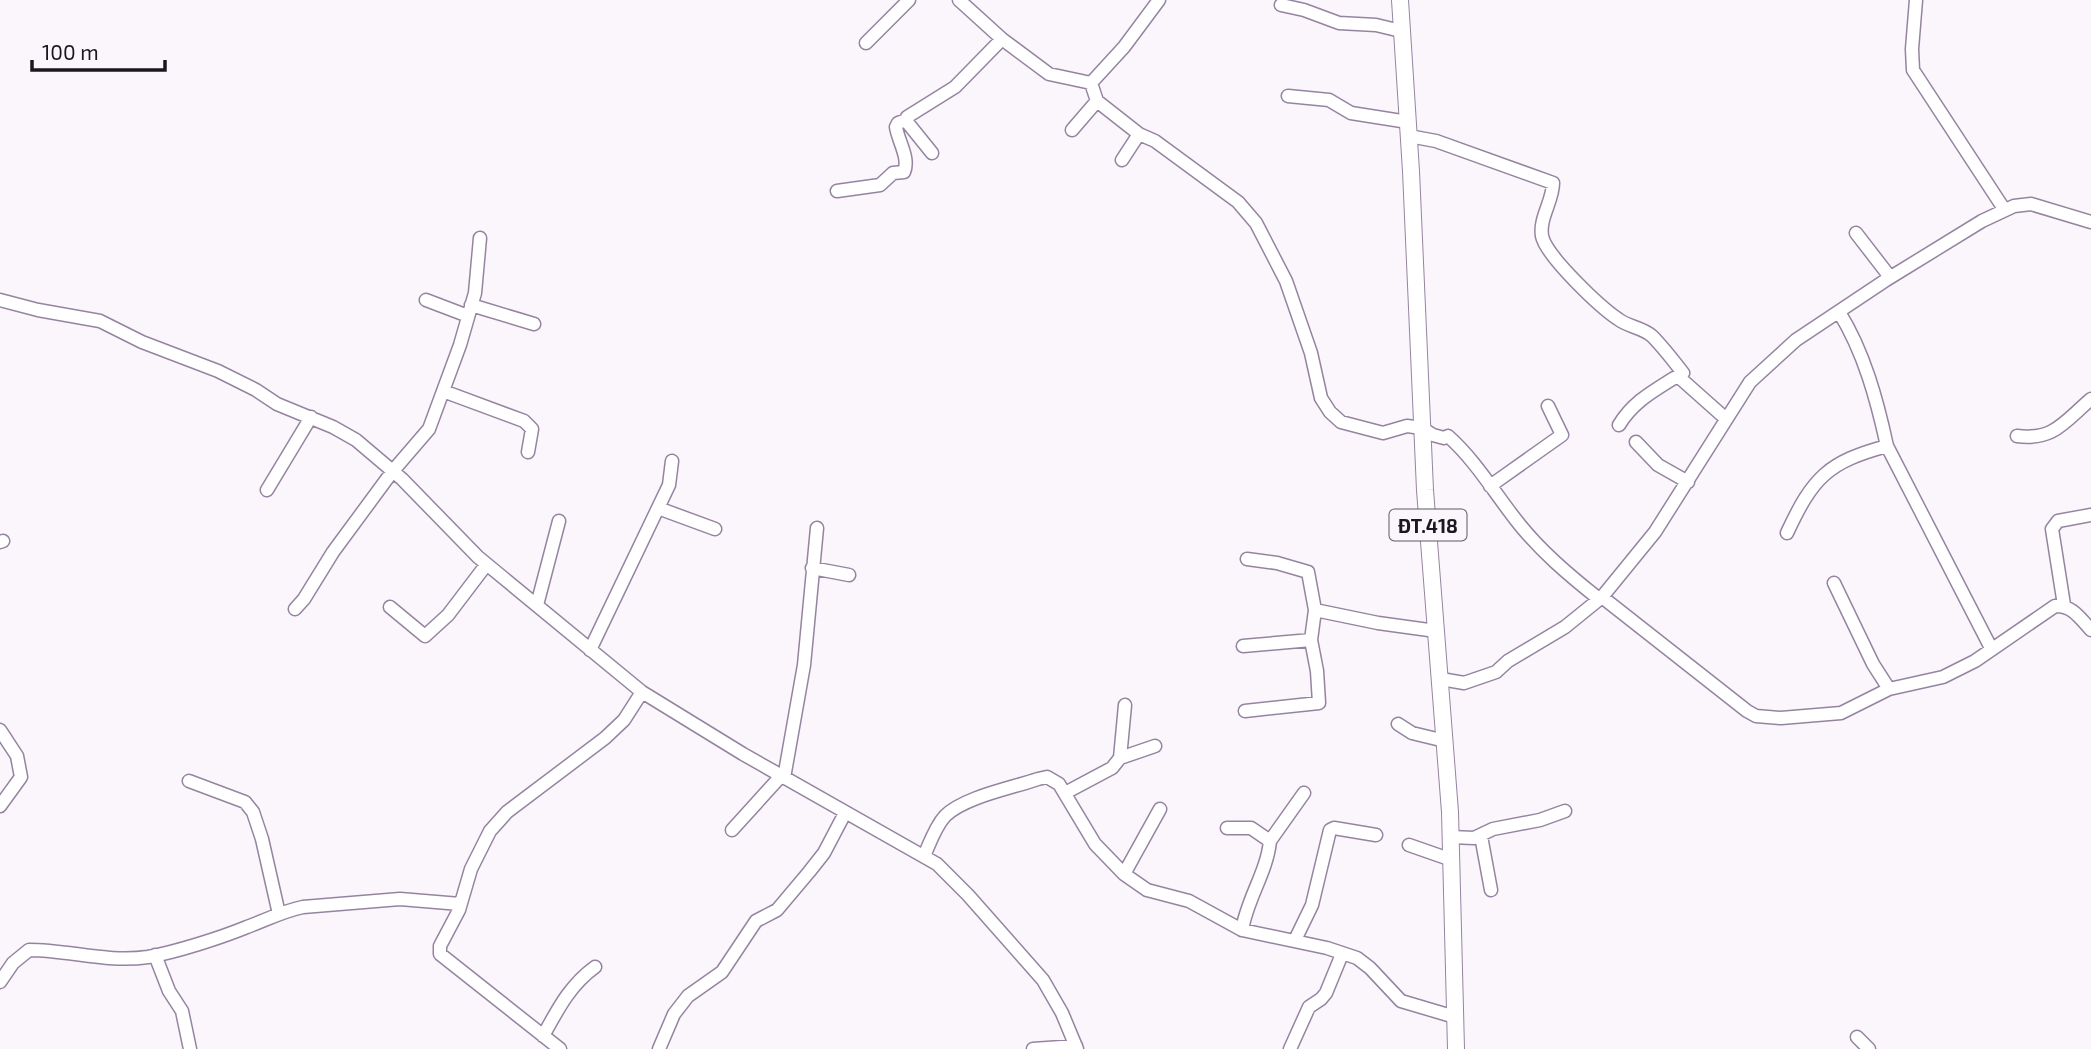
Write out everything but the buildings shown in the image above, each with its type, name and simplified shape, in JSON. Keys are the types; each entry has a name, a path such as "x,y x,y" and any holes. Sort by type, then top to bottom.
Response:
{"main road":[{"name":"ĐT.418","path":"1400,0 1409,129 1422,428 1451,837 1457,1048"}],"street":[{"path":"866,43 909,0"},
{"path":"959,0 1049,74 1091,83"},
{"path":"1091,83 1124,47 1159,0"},
{"path":"1916,0 1913,70 2004,209"},
{"path":"1281,5 1339,23 1376,25 1401,31"},
{"path":"837,191 880,185 892,173 904,172 907,168 896,127 898,123 955,87 1002,38"},
{"path":"1091,83 1097,101 1139,134 1155,141 1238,202 1256,223 1286,281 1311,352 1321,398 1330,412 1341,422 1383,433 1406,426 1422,428 1444,438 1448,436 1518,523 1556,562 1756,716 1781,718 1841,713 1889,690 1943,677 1975,661 2055,606 2071,609 2091,629"},
{"path":"1288,96 1329,100 1351,113 1409,129 1553,183 1542,225 1542,236 1548,247 1602,308 1619,320 1650,334 1683,373 1680,378"},
{"path":"1072,130 1097,101"},
{"path":"906,120 932,153"},
{"path":"1122,160 1139,134"},
{"path":"1441,679 1464,683 1496,672 1508,661 1565,628 1601,598 1644,548 1688,482 1725,418 1756,375 1796,340 1982,220 2004,209 2031,204 2091,222"},
{"path":"1856,233 1890,278"},
{"path":"295,609 392,472 429,429 475,293 480,238"},
{"path":"0,300 100,321 142,342 218,371 277,404 311,417 356,440 486,565 642,692 782,777 937,864 1043,980 1077,1047 1033,1049"},
{"path":"426,300 534,324"},
{"path":"1839,312 1852,333 1864,363 1881,415 1887,446 1991,648"},
{"path":"1680,378 1725,418"},
{"path":"1619,425 1627,411 1642,398 1680,378"},
{"path":"443,391 524,421 532,429 528,452"},
{"path":"2017,436 2049,435 2091,399"},
{"path":"1490,486 1562,435 1548,406"},
{"path":"267,489 311,417"},
{"path":"1636,442 1658,465 1688,482"},
{"path":"1787,533 1801,502 1822,474 1842,462 1887,446"},
{"path":"590,650 669,485 672,461"},
{"path":"658,508 715,529"},
{"path":"2064,606 2052,529 2058,521 2091,515"},
{"path":"537,605 559,521"},
{"path":"732,830 782,777 804,665 817,527"},
{"path":"1245,711 1319,703 1311,640 1315,610 1308,572 1247,559"},
{"path":"390,607 425,636 448,615 486,565"},
{"path":"812,568 849,575"},
{"path":"1834,583 1873,664 1889,690"},
{"path":"1315,610 1436,631"},
{"path":"1243,646 1311,640"},
{"path":"560,1049 440,954 440,946 460,904 471,869 490,831 507,812 605,738 624,720 642,692"},
{"path":"1121,758 1125,705"},
{"path":"1398,724 1412,733 1445,741"},
{"path":"0,730 17,756 21,777 0,806"},
{"path":"1065,793 1112,768 1121,758 1155,746"},
{"path":"924,856 946,815 965,803 1047,777 1059,784 1095,844 1124,874 1147,890 1189,901 1242,930 1295,940 1362,961 1406,1004 1455,1017"},
{"path":"189,781 245,802 253,812 279,914"},
{"path":"1242,930 1250,897 1269,851 1270,841 1304,793"},
{"path":"1124,874 1160,809"},
{"path":"1451,837 1481,836 1493,829 1540,820 1565,811"},
{"path":"659,1049 674,1014 688,996 722,972 756,921 777,910 824,853 845,813"},
{"path":"1227,828 1251,828 1270,841"},
{"path":"1295,940 1312,905 1330,830 1334,828 1376,835"},
{"path":"1481,836 1491,890"},
{"path":"1409,845 1452,860"},
{"path":"0,982 13,963 29,950 121,960 155,955 303,907 400,899 460,904"},
{"path":"1290,1049 1309,1007 1326,993 1342,954"},
{"path":"155,955 169,991 182,1011 190,1049"},
{"path":"544,1036 569,989 581,976 595,967"},
{"path":"1857,1037 1869,1049"}]}
